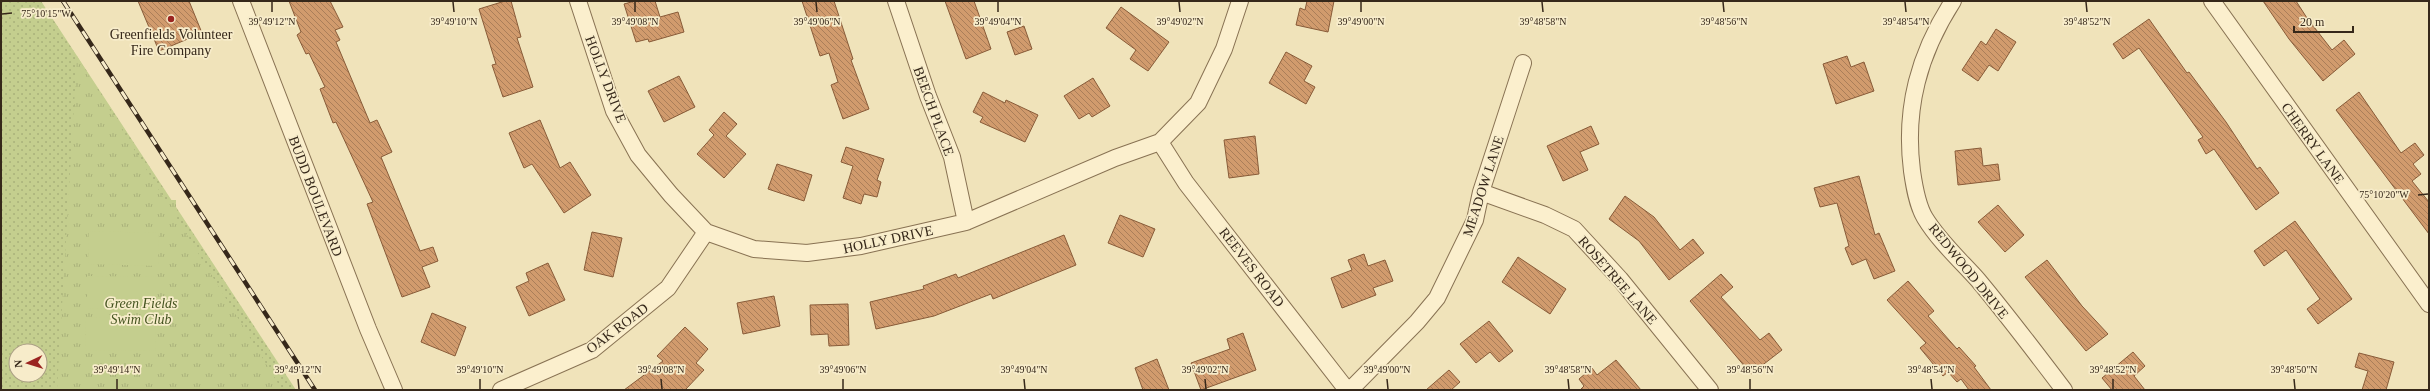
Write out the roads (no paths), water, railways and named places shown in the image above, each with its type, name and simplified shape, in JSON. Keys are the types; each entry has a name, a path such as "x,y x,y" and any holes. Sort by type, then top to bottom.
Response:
{"street":[{"name":"BUDD BOULEVARD","path":"241,1 368,329 394,390"},
{"name":"HOLLY DRIVE","path":"578,1 614,110 638,155 671,195 706,232 754,249 807,254 861,246 966,222 1115,158 1160,142 1198,104 1224,49 1240,1"},
{"name":"BEECH PLACE","path":"896,1 928,96 952,157 966,222"},
{"name":"REDWOOD DRIVE","path":"1953,1 1930,43 1918,74 1911,107 1910,156 1914,183 1924,216 1991,296 2064,390"},
{"name":"CHERRY LANE","path":"2212,1 2429,304"},
{"name":"MEADOW LANE","path":"1349,390 1417,322 1437,298 1475,220 1481,192 1523,63"},
{"name":"REEVES ROAD","path":"1160,142 1186,183 1349,390"},
{"name":"ROSETREE LANE","path":"1481,192 1545,215 1574,229 1620,279 1710,390"},
{"name":"OAK ROAD","path":"501,390 592,350 668,288 706,232"}],"railway":[{"path":"63,1 315,390"}],"place":[{"name":"Greenfields Volunteer Fire Company","path":"171,19"}],"park label":[{"name":"Green Fields Swim Club","path":"141,312"}]}
